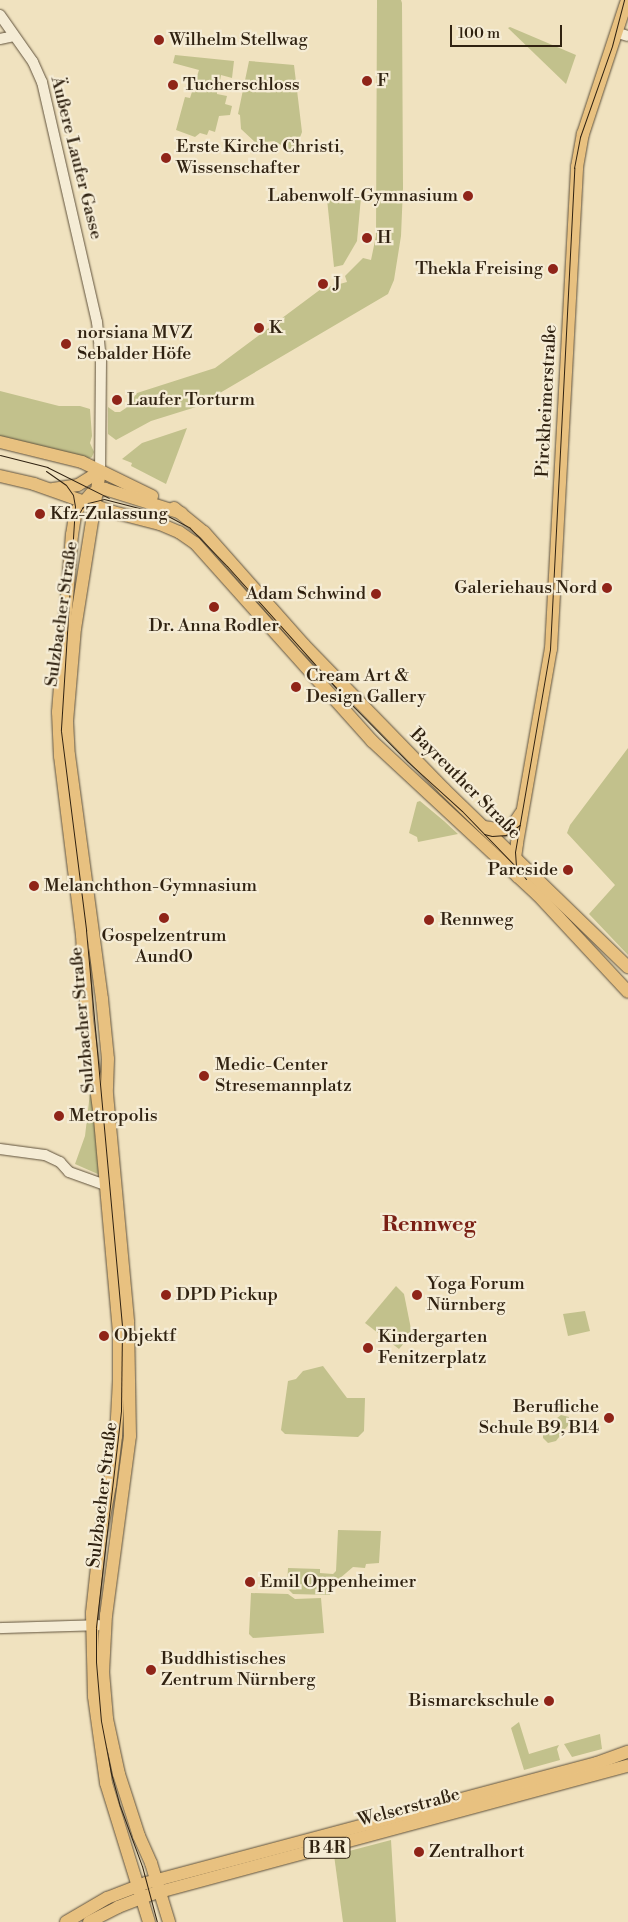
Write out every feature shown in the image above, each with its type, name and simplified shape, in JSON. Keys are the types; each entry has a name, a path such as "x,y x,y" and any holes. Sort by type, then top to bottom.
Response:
{"main road":[{"name":"Pirckheimerstraße","path":"518,876 515,858 551,649 577,168 583,134 623,34 627,0"},
{"name":"Bayreuther Straße","path":"0,442 70,458 153,496 181,513 206,535 328,670 483,827 628,967"},
{"path":"49,489 78,485 100,471"},
{"name":"Sulzbacher Straße","path":"98,1661 91,1625 100,1539 112,1473 120,1381 119,1327 100,977 92,935 68,735 68,697 75,628 96,506 100,471"},
{"name":"Bayreuther Straße","path":"0,476 49,489 96,506 160,524 179,532 197,545 372,741 518,876 576,934 628,992"},
{"path":"84,502 98,490 116,491 181,513"},
{"name":"Sulzbacher Straße","path":"84,502 76,511 73,524 58,723 82,935 91,1054 111,1187 128,1322 130,1436 105,1624 98,1661"},
{"name":"Pirckheimerstraße","path":"483,827 500,831 507,829 513,825 523,808"},
{"path":"501,861 509,862 515,858"},
{"path":"98,1661 116,1765 169,1922"},
{"path":"98,1661 105,1775 149,1922"},
{"name":"Welserstraße","path":"212,1872 597,1763 628,1752"},
{"name":"Welserstraße","path":"139,1892 628,1766"},
{"name":"B 4R","path":"66,1922 100,1901 139,1892"},
{"name":"B 4R","path":"89,1922 118,1907 139,1892"}],"street":[{"name":"Äußere Laufer Gasse","path":"0,14 33,62 44,89 100,334 100,471"},
{"path":"0,39 14,36"},
{"path":"0,1149 45,1155 60,1162 67,1170 111,1187"},
{"path":"0,1628 105,1624"}],"shaded area":[{"path":"377,0 401,0 402,3 403,188 401,236 394,280 388,294 196,407 151,421 116,440 108,434 108,407 115,412 120,412 126,408 137,393 215,368 321,289 347,282 345,276 363,258 371,260 376,236"},
{"path":"510,27 576,55 566,84 508,28"},
{"path":"175,55 234,61 232,78 221,75 220,81 217,81 217,94 227,96 225,104 232,106 230,115 219,116 215,132 209,130 207,135 200,133 195,137 176,130 185,97 190,98 199,70 173,63"},
{"path":"249,61 294,65 302,132 296,148 288,149 274,141 256,143 241,129 240,115 238,114"},
{"path":"361,197 357,241 343,265 334,267 327,199"},
{"path":"0,391 59,406 80,406 90,409 92,436 90,443 94,452 92,457 87,459 0,437"},
{"path":"187,428 166,484 131,466 132,463 122,459 142,443"},
{"path":"628,748 628,955 589,914 615,885 567,833 570,825"},
{"path":"420,801 458,834 418,842 417,837 409,833 417,802"},
{"path":"90,1093 94,1112 100,1175 75,1164 85,1136"},
{"path":"396,1286 404,1294 412,1334 399,1349 365,1323"},
{"path":"585,1311 590,1331 568,1336 563,1314"},
{"path":"323,1366 347,1398 365,1398 364,1431 358,1437 285,1434 281,1430 288,1381 296,1379 303,1371"},
{"path":"561,1415 569,1417 569,1424 556,1441 548,1443 543,1438 543,1429"},
{"path":"338,1530 381,1531 379,1563 366,1564 365,1568 353,1567 332,1585 330,1595 293,1594 287,1588 288,1568 320,1569 320,1573 333,1574 336,1571"},
{"path":"251,1593 288,1594 295,1599 321,1598 324,1633 253,1638 249,1634"},
{"path":"519,1722 529,1754 559,1745 557,1749 560,1760 524,1770 511,1728"},
{"path":"600,1734 602,1749 572,1757 564,1744"},
{"path":"391,1840 396,1922 343,1922 334,1855"}],"tram line":[{"path":"526,879 516,866 515,852 550,649 574,168 580,137 612,46 624,0"},
{"path":"0,455 47,467 109,498"},
{"path":"46,471 66,485 73,495 75,506 61,731 86,930 122,1328 121,1411 96,1628 96,1662 101,1721 111,1773 120,1806 142,1866 157,1922"},
{"path":"76,519 82,508 88,503 104,499 166,515 190,528 227,566 346,699 408,762 462,811 516,867"},
{"path":"484,834 492,836 506,835 520,825"}],"place":[{"name":"Wilhelm Stellwag","path":"159,40"},
{"name":"F","path":"367,81"},
{"name":"Tucherschloss","path":"173,85"},
{"name":"Erste Kirche Christi, Wissenschafter","path":"166,158"},
{"name":"Labenwolf-Gymnasium","path":"468,196"},
{"name":"H","path":"367,238"},
{"name":"Thekla Freising","path":"553,269"},
{"name":"J","path":"323,284"},
{"name":"K","path":"259,328"},
{"name":"norsiana MVZ Sebalder Höfe","path":"66,344"},
{"name":"Laufer Torturm","path":"117,400"},
{"name":"Kfz-Zulassung","path":"40,514"},
{"name":"Galeriehaus Nord","path":"607,588"},
{"name":"Adam Schwind","path":"376,594"},
{"name":"Dr. Anna Rodler","path":"214,607"},
{"name":"Cream Art & Design Gallery","path":"296,687"},
{"name":"Parcside","path":"568,870"},
{"name":"Melanchthon-Gymnasium","path":"34,886"},
{"name":"Gospelzentrum AundO","path":"164,918"},
{"name":"Rennweg","path":"429,920"},
{"name":"Medic-Center Stresemannplatz","path":"204,1076"},
{"name":"Metropolis","path":"59,1116"},
{"name":"DPD Pickup","path":"166,1295"},
{"name":"Yoga Forum Nürnberg","path":"417,1295"},
{"name":"Objektf","path":"104,1336"},
{"name":"Kindergarten Fenitzerplatz","path":"368,1348"},
{"name":"Berufliche Schule B9, B14","path":"609,1418"},
{"name":"Emil Oppenheimer","path":"250,1582"},
{"name":"Buddhistisches Zentrum Nürnberg","path":"151,1670"},
{"name":"Bismarckschule","path":"549,1701"},
{"name":"Zentralhort","path":"419,1852"}],"district":[{"name":"Rennweg","path":"429,1225"}]}
